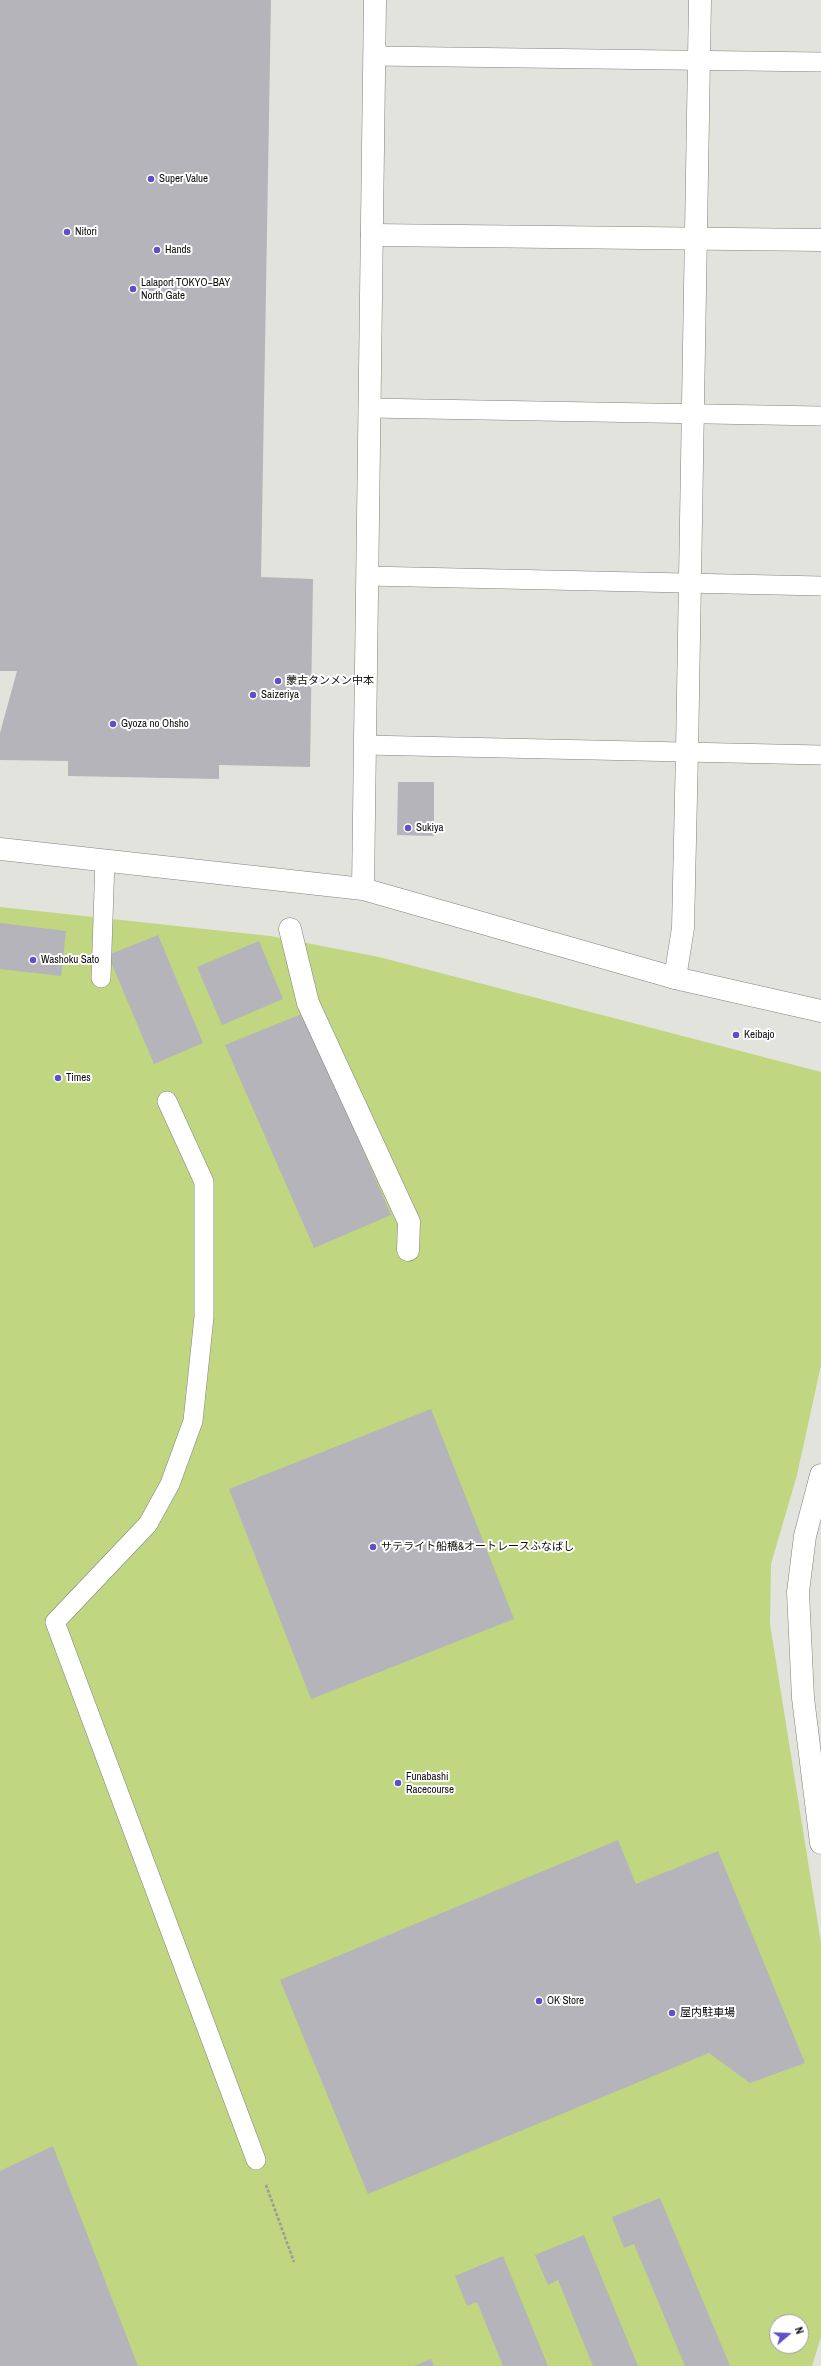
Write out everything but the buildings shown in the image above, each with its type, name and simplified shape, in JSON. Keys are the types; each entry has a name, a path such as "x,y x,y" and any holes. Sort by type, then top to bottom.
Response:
{"street":[{"path":"363,889 375,0"},
{"path":"675,978 682,928 687,752 700,0"},
{"path":"372,235 821,240"},
{"path":"0,849 363,889 675,978 821,1010"},
{"path":"290,929 308,1003 409,1222 408,1250"},
{"path":"821,1475 805,1536 798,1592 803,1698 821,1843"}],"lane":[{"path":"374,56 821,62"},
{"path":"369,408 821,416"},
{"path":"367,576 821,586"},
{"path":"365,745 821,755"},
{"path":"101,978 105,860"},
{"path":"167,1101 204,1182 204,1317 194,1421 170,1484 148,1524 55,1622 256,2160"}],"path":[{"path":"256,2160 294,2262"}],"green space":[{"name":"Funabashi Racecourse","path":"0,907 270,936 379,957 821,1072 821,1365 797,1475 771,1564 770,1624 821,1943 821,2337 812,2366 0,2366"}],"place":[{"name":"Super Value","path":"151,179"},
{"name":"Nitori","path":"67,232"},
{"name":"Hands","path":"157,250"},
{"name":"Lalaport TOKYO−BAY North Gate","path":"133,289"},
{"name":"蒙古タンメン中本","path":"278,681"},
{"name":"Saizeriya","path":"253,695"},
{"name":"Gyoza no Ohsho","path":"113,724"},
{"name":"Sukiya","path":"408,828"},
{"name":"Washoku Sato","path":"33,960"},
{"name":"Keibajo","path":"736,1035"},
{"name":"Times","path":"58,1078"},
{"name":"サテライト船橋&オートレースふなばし","path":"373,1547"},
{"name":"Funabashi Racecourse","path":"398,1783"},
{"name":"OK Store","path":"539,2001"},
{"name":"屋内駐車場","path":"672,2013"}]}
